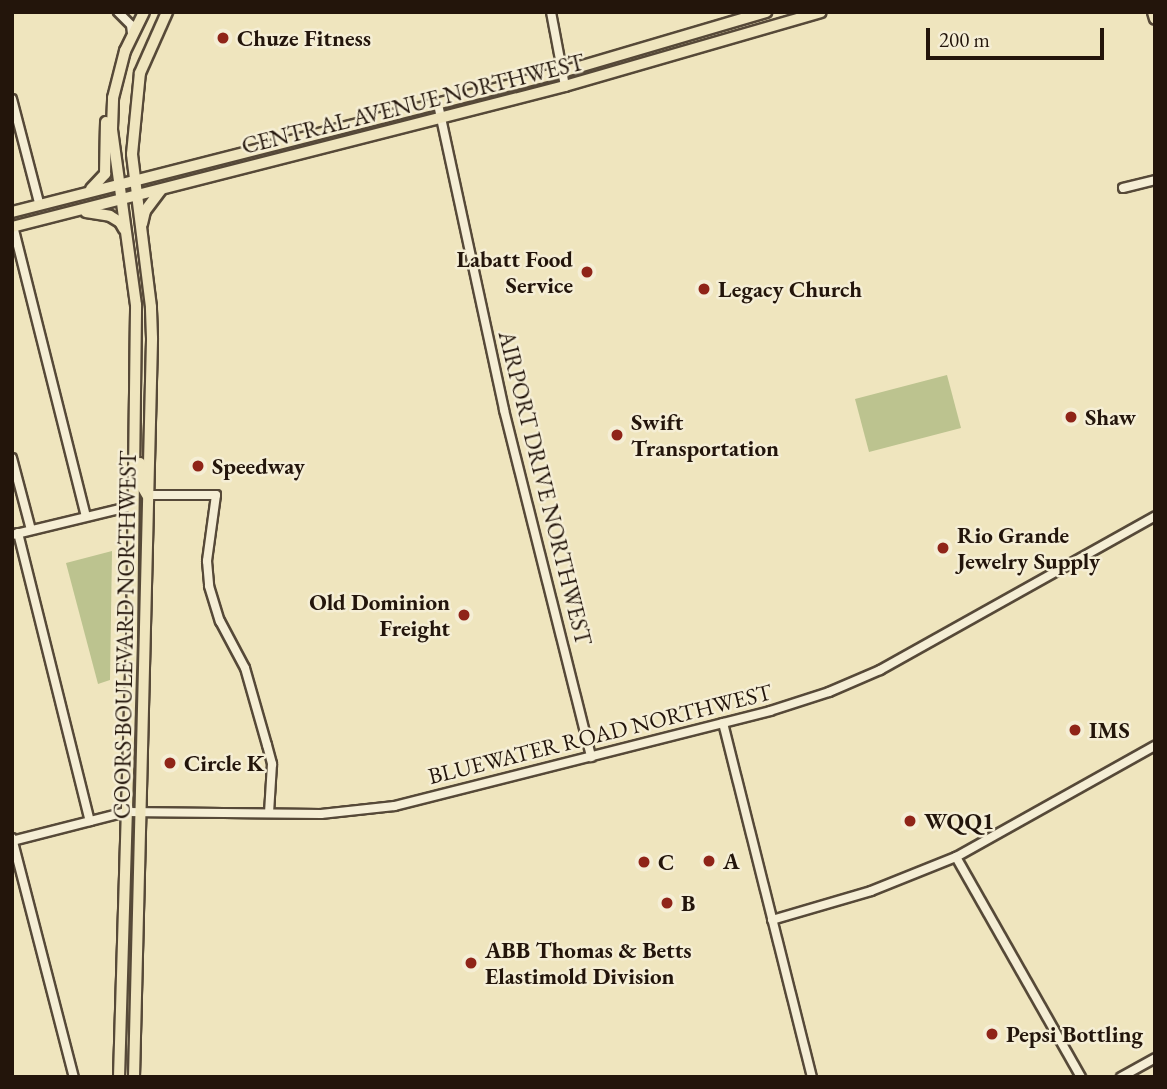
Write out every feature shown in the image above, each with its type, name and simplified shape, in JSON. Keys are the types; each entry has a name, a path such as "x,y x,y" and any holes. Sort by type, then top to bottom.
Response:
{"main road":[{"path":"89,191 104,174 106,116 132,33 144,12"},
{"name":"COORS BOULEVARD NORTHWEST","path":"134,1077 151,307 133,180 132,136 137,83 155,34 167,12"},
{"path":"12,212 562,72 766,12"},
{"path":"1153,12 1155,19"},
{"name":"CENTRAL AVENUE NORTHWEST","path":"13,226 565,86 816,13"},
{"path":"495,89 497,103"},
{"name":"COORS BOULEVARD NORTHWEST","path":"113,98 112,129 118,184 136,305 121,1075"},
{"path":"141,228 145,211 161,190"},
{"path":"68,212 110,216 120,222 128,239"},
{"path":"136,305 151,307"},
{"path":"135,447 140,455 140,484 148,495"},
{"path":"132,506 140,521 140,543 146,560"}],"street":[{"path":"118,12 131,25 132,33"},
{"path":"551,12 565,86"},
{"path":"12,99 39,203"},
{"name":"AIRPORT DRIVE NORTHWEST","path":"438,104 504,410 591,757"},
{"path":"1123,188 1155,180"},
{"path":"13,226 86,516"},
{"path":"12,457 31,530"},
{"path":"148,495 216,495 207,561 209,586 220,621 245,668 272,764 269,813"},
{"path":"90,821 15,534 132,506"},
{"name":"BLUEWATER ROAD NORTHWEST","path":"12,840 126,812 345,813 395,806 723,723 829,692 880,670 1155,516"},
{"path":"723,723 812,1077"},
{"path":"772,920 871,891 956,856 1155,746"},
{"path":"12,840 74,1077"},
{"path":"956,856 1081,1077"},
{"path":"1121,1077 1155,1058"}],"green space":[{"path":"947,375 961,428 869,452 855,399"},
{"path":"112,551 110,680 98,684 66,563"}],"place":[{"name":"Chuze Fitness","path":"223,38"},
{"name":"Labatt Food Service","path":"587,272"},
{"name":"Legacy Church","path":"704,289"},
{"name":"Shaw","path":"1071,417"},
{"name":"Swift Transportation","path":"617,435"},
{"name":"Speedway","path":"198,466"},
{"name":"Rio Grande Jewelry Supply","path":"943,548"},
{"name":"Old Dominion Freight","path":"464,615"},
{"name":"IMS","path":"1075,730"},
{"name":"Circle K","path":"170,763"},
{"name":"WQQ1","path":"910,821"},
{"name":"A","path":"709,861"},
{"name":"C","path":"644,862"},
{"name":"B","path":"667,903"},
{"name":"ABB Thomas & Betts Elastimold Division","path":"471,963"},
{"name":"Pepsi Bottling","path":"992,1034"}]}
